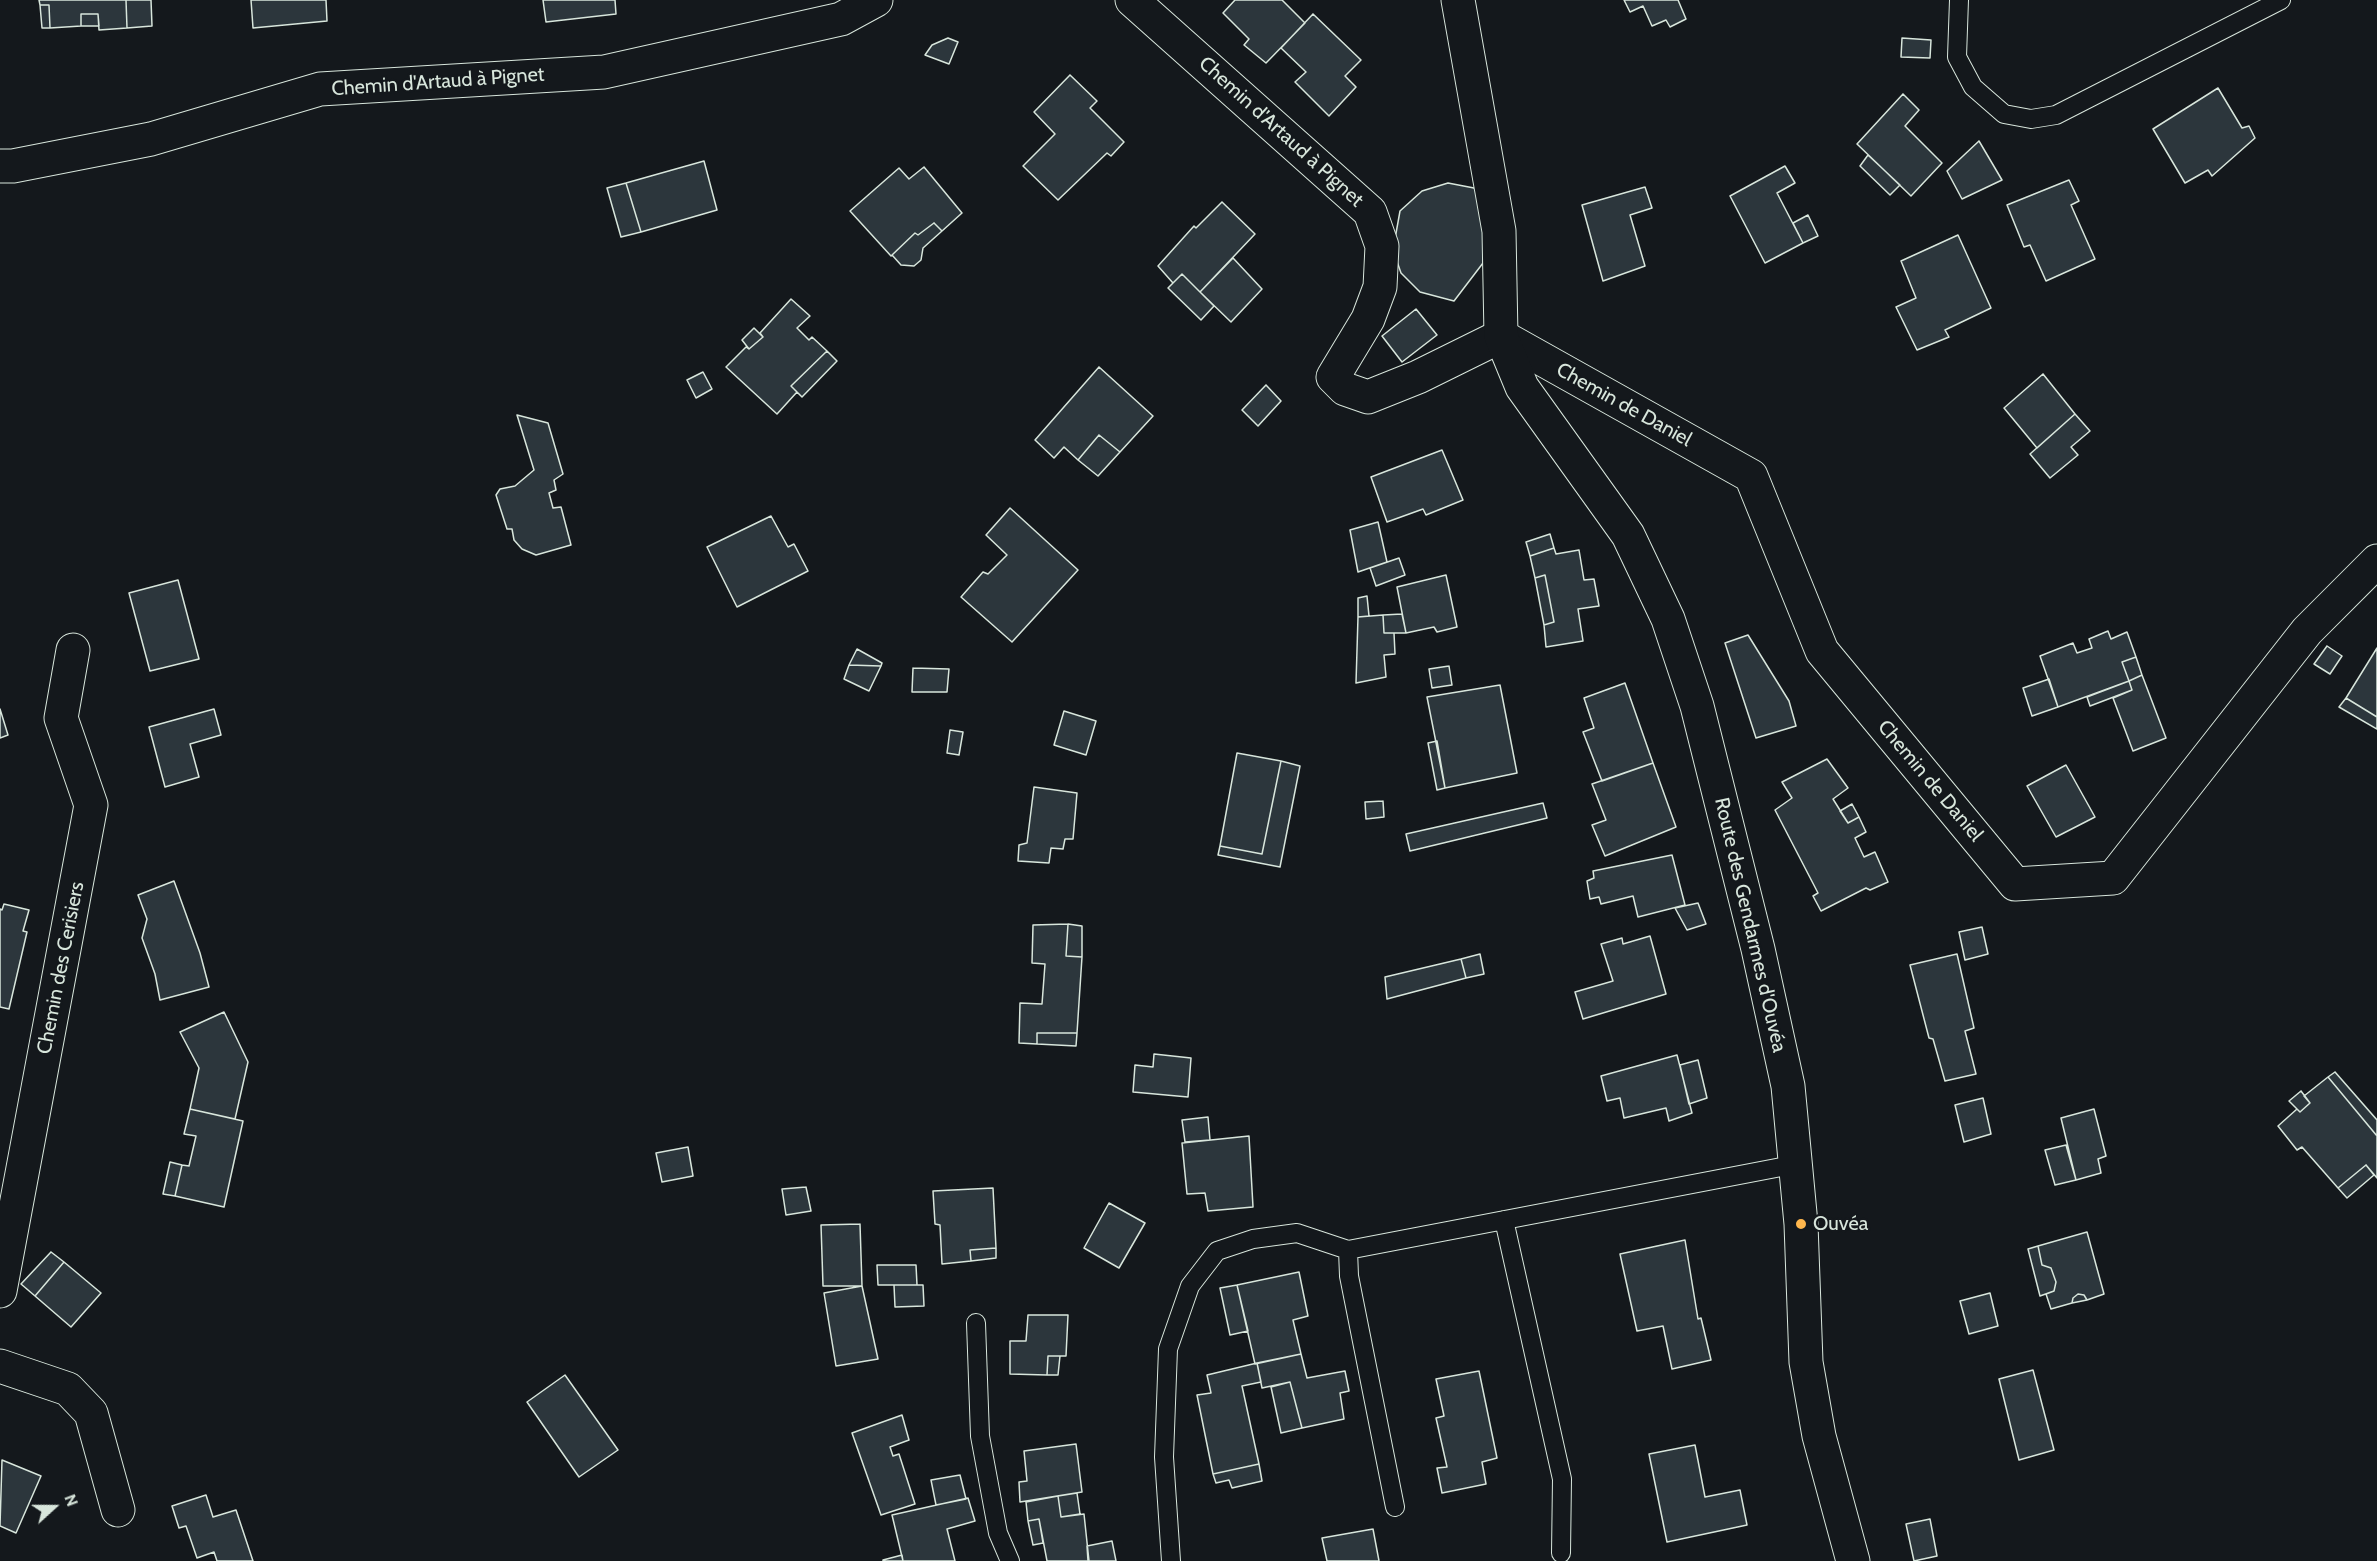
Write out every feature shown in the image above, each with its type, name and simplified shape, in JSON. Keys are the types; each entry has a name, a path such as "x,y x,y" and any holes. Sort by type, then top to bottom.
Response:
{"street":[{"name":"Chemin d'Artaud à Pignet","path":"0,166 13,166 151,139 320,89 604,72 841,19 876,0"},
{"name":"Chemin d'Artaud à Pignet","path":"1132,0 1370,212 1383,246 1380,287 1368,319 1333,377 1346,389 1368,397 1418,377 1502,336"},
{"name":"Route des Gendarmes d'Ouvéa","path":"1458,0 1499,231 1502,336 1522,387 1628,535 1668,619 1697,706 1758,948 1788,1086 1797,1164 1806,1362 1819,1436 1852,1561"},
{"name":"Chemin de Daniel","path":"1502,336 1750,476 1822,651 2015,884 2113,878 2307,631 2377,561"},
{"name":"Chemin des Cerisiers","path":"0,1291 91,805 61,718 73,650"},
{"path":"0,1366 68,1389 92,1413 118,1510"}],"lane":[{"path":"1959,0 1957,57 1973,87 2004,114 2031,119 2056,115 2281,0"},
{"path":"1171,1561 1164,1457 1168,1349 1190,1286 1217,1251 1253,1239 1297,1233 1348,1250 1797,1164"},
{"path":"1504,1220 1562,1479 1561,1553"},
{"path":"1348,1250 1349,1276 1395,1507"},
{"path":"976,1323 980,1436 998,1533 1010,1561"}],"building":[{"path":"39,0 126,0 127,28 99,30 98,14 81,14 81,26 50,28 49,5 40,5"},
{"path":"126,0 151,0 152,26 127,28"},
{"path":"251,0 326,0 327,21 253,28"},
{"path":"543,0 615,0 616,14 546,22"},
{"path":"1235,0 1282,0 1305,23 1266,63 1244,45 1249,39 1223,13"},
{"path":"1624,0 1678,0 1686,19 1670,27 1666,20 1652,26 1643,6 1630,12"},
{"path":"40,5 49,5 50,28 42,28"},
{"path":"81,14 98,14 99,26 81,26"},
{"path":"1313,14 1361,60 1345,76 1356,87 1329,116 1295,82 1306,72 1281,48"},
{"path":"948,38 958,42 949,64 925,55 932,45"},
{"path":"1902,38 1931,40 1930,58 1901,57"},
{"path":"1070,75 1097,101 1090,108 1124,142 1111,156 1107,153 1058,200 1023,166 1055,134 1034,112"},
{"path":"2218,88 2242,128 2249,126 2255,138 2212,176 2208,170 2185,183 2153,129"},
{"path":"1903,94 1919,110 1905,126 1942,163 1911,196 1857,144"},
{"path":"1979,141 2002,180 1962,199 1947,171"},
{"path":"1868,155 1900,185 1890,195 1860,166"},
{"path":"704,161 717,210 641,232 626,183"},
{"path":"1785,166 1795,183 1777,193 1803,243 1765,263 1730,196"},
{"path":"924,167 962,213 942,231 934,223 918,235 915,233 891,256 850,211 899,168 909,179"},
{"path":"2069,180 2079,201 2071,205 2095,259 2046,281 2030,245 2024,247 2007,205"},
{"path":"626,183 641,232 621,237 607,188"},
{"path":"1448,183 1474,188 1485,203 1483,263 1454,301 1420,292 1401,273 1393,250 1400,211 1422,191"},
{"path":"1645,187 1652,208 1630,215 1645,266 1603,281 1582,205"},
{"path":"1222,202 1255,234 1200,292 1182,274 1173,283 1158,266 1194,226 1196,228"},
{"path":"1808,215 1818,236 1803,243 1793,223"},
{"path":"934,223 942,231 923,248 921,260 914,266 901,265 892,255 915,233 918,235"},
{"path":"1958,235 1991,308 1945,330 1949,337 1917,350 1896,307 1916,298 1901,261"},
{"path":"1233,258 1262,289 1231,322 1200,292"},
{"path":"1182,274 1214,306 1201,320 1168,288"},
{"path":"791,299 810,316 797,328 809,340 812,337 827,351 791,386 797,392 777,414 726,367 746,347 749,349 763,337 760,333"},
{"path":"1416,309 1437,335 1402,362 1382,336"},
{"path":"754,328 763,337 749,349 742,340"},
{"path":"827,351 837,361 802,397 791,386"},
{"path":"1099,367 1153,416 1120,452 1099,435 1078,460 1064,447 1054,458 1035,440"},
{"path":"703,372 712,389 696,398 687,380"},
{"path":"2043,374 2075,414 2037,448 2004,408"},
{"path":"1266,385 1281,401 1258,426 1242,410"},
{"path":"2075,414 2090,431 2071,447 2078,455 2050,478 2030,454"},
{"path":"517,415 548,423 563,474 554,480 556,490 549,493 553,508 561,507 571,545 536,555 522,549 514,540 512,529 507,529 496,495 500,489 515,486 534,470"},
{"path":"1099,435 1120,452 1098,476 1078,460"},
{"path":"1442,450 1463,500 1426,515 1423,509 1387,522 1371,477"},
{"path":"1010,508 1078,570 1012,642 961,597 983,572 988,574 1007,555 986,535"},
{"path":"771,516 788,547 794,544 808,571 737,607 707,547"},
{"path":"1378,522 1387,562 1358,572 1350,530"},
{"path":"1550,534 1554,548 1530,556 1526,542"},
{"path":"1554,548 1556,554 1579,550 1584,580 1594,579 1599,606 1578,609 1583,641 1546,647 1544,625 1554,622 1545,575 1535,578 1530,556"},
{"path":"1399,558 1405,575 1376,586 1370,568"},
{"path":"1446,575 1457,627 1437,632 1434,627 1406,633 1397,587"},
{"path":"1545,575 1554,622 1544,625 1535,578"},
{"path":"178,580 199,659 150,671 129,593"},
{"path":"1367,596 1369,616 1358,617 1358,598"},
{"path":"1402,614 1406,633 1384,633 1383,615"},
{"path":"1383,615 1384,633 1394,633 1395,654 1384,655 1386,677 1356,683 1358,617"},
{"path":"2108,631 2111,639 2127,632 2136,657 2122,662 2129,681 2058,707 2040,656 2073,643 2077,653 2092,648 2089,639"},
{"path":"1748,635 1789,701 1796,726 1756,738 1725,643"},
{"path":"2327,646 2342,656 2330,674 2314,664"},
{"path":"2377,648 2377,717 2346,698"},
{"path":"857,649 882,663 881,666 849,665"},
{"path":"2136,657 2142,675 2129,681 2122,662"},
{"path":"849,665 881,666 869,691 844,679"},
{"path":"1449,666 1452,685 1432,688 1429,669"},
{"path":"913,668 949,669 947,692 912,692"},
{"path":"2142,675 2166,738 2133,751 2113,698 2132,690 2129,681"},
{"path":"2049,679 2058,707 2032,716 2023,688"},
{"path":"2129,681 2132,690 2090,706 2087,697"},
{"path":"1625,683 1653,763 1602,781 1583,732 1594,728 1584,698"},
{"path":"1500,685 1517,773 1445,788 1427,697"},
{"path":"2346,698 2377,717 2377,729 2339,707"},
{"path":"0,709 8,735 0,738"},
{"path":"214,709 221,735 190,744 199,777 165,787 149,727"},
{"path":"1064,711 1096,721 1086,755 1054,745"},
{"path":"950,730 963,732 959,755 947,753"},
{"path":"1437,741 1445,788 1437,790 1428,743"},
{"path":"1237,753 1281,761 1262,854 1220,846"},
{"path":"1827,759 1848,788 1833,799 1848,823 1859,817 1866,832 1855,838 1864,857 1875,852 1888,882 1870,890 1866,888 1821,911 1813,896 1818,893 1775,810 1792,798 1782,782"},
{"path":"1281,761 1300,766 1280,867 1218,855 1220,846 1262,854"},
{"path":"1653,763 1676,827 1605,856 1592,825 1606,820 1592,784"},
{"path":"2066,765 2095,817 2056,837 2027,786"},
{"path":"1034,787 1077,793 1073,839 1065,839 1063,849 1051,848 1049,863 1018,861 1019,845 1027,843"},
{"path":"1383,801 1384,817 1366,819 1365,802"},
{"path":"1543,803 1547,818 1410,851 1406,834"},
{"path":"1852,804 1859,817 1848,823 1840,811"},
{"path":"1672,855 1685,905 1638,917 1633,896 1601,904 1599,897 1590,899 1587,881 1594,878 1593,871"},
{"path":"174,881 200,953 209,987 160,1000 155,974 142,938 147,919 138,895"},
{"path":"1698,903 1706,924 1687,930 1675,908"},
{"path":"4,904 29,910 23,931 27,932 9,1009 0,1007 0,909 2,910"},
{"path":"1068,924 1066,956 1082,957 1077,1033 1037,1033 1037,1044 1019,1043 1020,1003 1042,1004 1045,964 1032,963 1033,925"},
{"path":"1068,924 1082,926 1082,957 1066,956"},
{"path":"1982,927 1988,954 1965,960 1959,932"},
{"path":"1650,936 1666,994 1583,1019 1575,992 1613,981 1601,944 1622,938 1623,944"},
{"path":"1480,954 1484,974 1466,978 1461,959"},
{"path":"1957,954 1974,1028 1965,1031 1976,1074 1945,1081 1933,1039 1929,1038 1910,965"},
{"path":"1461,959 1466,978 1387,999 1385,977"},
{"path":"224,1012 248,1062 235,1119 190,1109 199,1068 180,1032"},
{"path":"1037,1033 1077,1033 1076,1046 1037,1044"},
{"path":"1154,1054 1191,1058 1188,1097 1133,1092 1135,1065 1153,1067"},
{"path":"1677,1055 1692,1113 1669,1121 1666,1108 1624,1118 1620,1098 1607,1101 1601,1076"},
{"path":"1698,1060 1707,1098 1689,1104 1680,1065"},
{"path":"2335,1072 2377,1120 2377,1136 2328,1077"},
{"path":"2328,1077 2377,1136 2377,1178 2366,1165 2338,1188 2302,1147 2297,1150 2278,1126 2297,1109 2300,1112 2310,1103 2304,1096"},
{"path":"2301,1091 2310,1103 2300,1112 2289,1101"},
{"path":"1983,1098 1991,1134 1964,1142 1955,1105"},
{"path":"190,1109 243,1121 224,1207 175,1196 182,1165 189,1166 196,1136 184,1134"},
{"path":"2094,1109 2106,1156 2098,1159 2101,1173 2076,1180 2061,1118"},
{"path":"1208,1117 1210,1140 1185,1142 1182,1120"},
{"path":"1249,1136 1253,1207 1208,1211 1205,1193 1187,1194 1182,1143"},
{"path":"2066,1145 2076,1180 2055,1185 2045,1150"},
{"path":"688,1147 693,1176 662,1182 656,1153"},
{"path":"170,1162 182,1165 175,1196 163,1194"},
{"path":"2366,1165 2374,1175 2347,1198 2338,1188"},
{"path":"806,1187 811,1211 786,1215 782,1189"},
{"path":"993,1188 996,1248 970,1250 971,1261 942,1264 940,1225 935,1224 933,1191"},
{"path":"1109,1203 1145,1223 1119,1268 1084,1248"},
{"path":"860,1224 862,1286 823,1286 821,1225"},
{"path":"2087,1232 2104,1294 2087,1300 2084,1295 2078,1294 2073,1298 2072,1303 2051,1309 2046,1294 2054,1291 2056,1282 2051,1268 2042,1265 2038,1246"},
{"path":"1685,1240 1698,1319 1701,1318 1711,1360 1672,1369 1663,1326 1637,1331 1620,1254"},
{"path":"2038,1246 2042,1265 2051,1268 2056,1282 2054,1291 2040,1296 2028,1249"},
{"path":"996,1248 996,1258 971,1261 970,1250"},
{"path":"51,1252 64,1262 35,1296 21,1284"},
{"path":"64,1262 101,1293 71,1327 35,1296"},
{"path":"877,1265 916,1265 917,1285 878,1285"},
{"path":"1299,1272 1308,1316 1293,1320 1301,1354 1255,1364 1237,1285"},
{"path":"894,1285 923,1285 924,1306 895,1307"},
{"path":"1237,1285 1248,1331 1230,1335 1220,1288"},
{"path":"862,1286 878,1359 836,1366 824,1293"},
{"path":"1990,1293 1998,1326 1969,1334 1960,1301"},
{"path":"2078,1294 2084,1295 2087,1300 2072,1303 2073,1298"},
{"path":"1028,1315 1068,1315 1066,1356 1048,1356 1047,1375 1010,1374 1010,1341 1026,1341"},
{"path":"1301,1354 1307,1378 1345,1371 1349,1391 1340,1393 1344,1419 1302,1428 1290,1382 1262,1388 1257,1363"},
{"path":"1048,1356 1060,1356 1058,1375 1047,1375"},
{"path":"1257,1363 1261,1382 1242,1386 1259,1464 1213,1474 1197,1395 1211,1393 1207,1375"},
{"path":"2033,1370 2054,1450 2019,1460 1999,1379"},
{"path":"1479,1371 1497,1458 1482,1462 1486,1484 1442,1493 1437,1468 1447,1467 1436,1418 1444,1416 1436,1379"},
{"path":"565,1375 618,1450 579,1477 527,1402"},
{"path":"1290,1382 1302,1428 1281,1433 1271,1387"},
{"path":"902,1415 909,1440 890,1447 893,1456 899,1454 915,1504 881,1515 852,1433"},
{"path":"1076,1444 1082,1492 1020,1502 1019,1482 1027,1481 1024,1451"},
{"path":"1695,1445 1705,1497 1740,1490 1747,1525 1667,1542 1649,1454"},
{"path":"2,1460 41,1476 16,1533 0,1526"},
{"path":"1259,1464 1262,1481 1232,1488 1229,1480 1216,1483 1213,1474"},
{"path":"960,1475 966,1499 936,1505 931,1480"},
{"path":"1077,1493 1080,1514 1061,1517 1058,1496"},
{"path":"206,1495 213,1517 236,1510 253,1561 217,1561 214,1552 197,1558 186,1526 179,1528 172,1506"},
{"path":"1058,1496 1061,1517 1084,1514 1089,1561 1047,1561 1039,1519 1028,1521 1026,1502"},
{"path":"968,1498 975,1521 947,1529 955,1561 903,1561 892,1515"},
{"path":"1039,1519 1043,1543 1033,1545 1028,1521"},
{"path":"1930,1519 1937,1556 1914,1561 1906,1524"},
{"path":"1373,1529 1379,1561 1327,1561 1322,1538"},
{"path":"1112,1541 1116,1561 1088,1561 1087,1546"},
{"path":"902,1555 903,1561 883,1561 883,1560"}],"place":[{"name":"Ouvéa","path":"1801,1224"}]}
